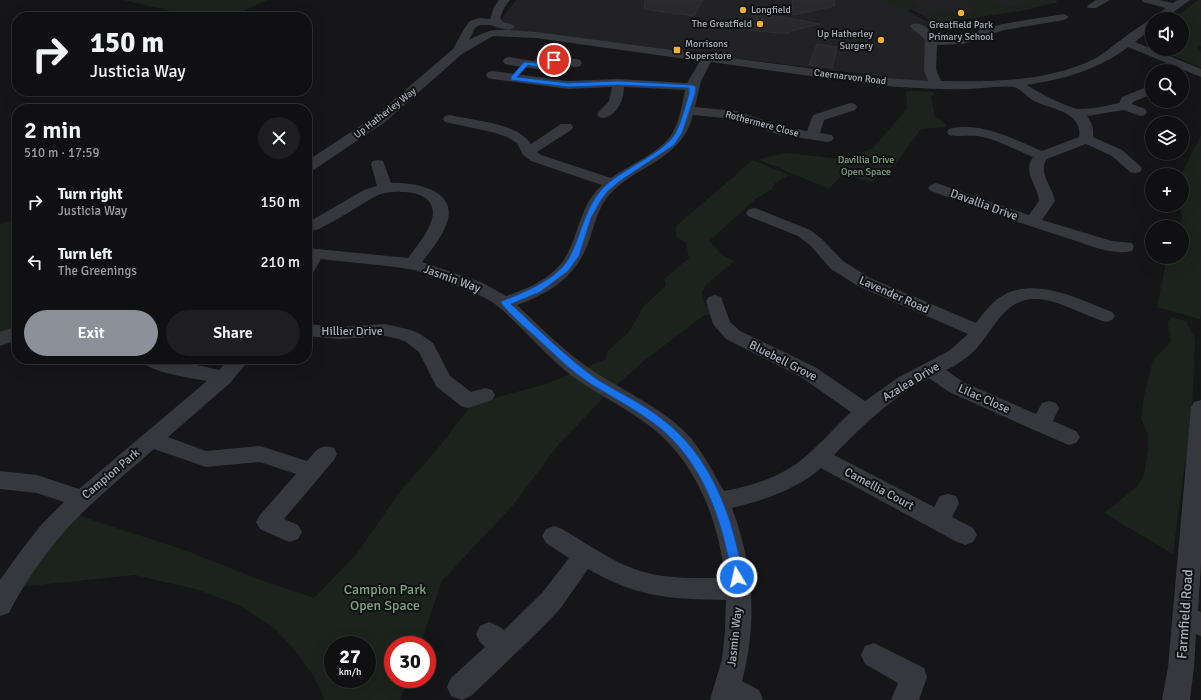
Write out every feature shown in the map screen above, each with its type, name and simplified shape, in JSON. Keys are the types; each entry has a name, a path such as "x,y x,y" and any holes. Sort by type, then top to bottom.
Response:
{"street":[{"path":"1092,6 1105,0"},
{"path":"1147,0 1174,8"},
{"path":"1168,12 1185,0"},
{"name":"Up Hatherley Way","path":"458,51 472,27 502,4"},
{"name":"Up Hatherley Way","path":"312,165 380,119 458,51 496,29 495,18 502,4"},
{"path":"932,42 963,41 985,32 1003,27 1064,17"},
{"path":"916,26 928,35 932,42 930,70 936,85"},
{"name":"Caernarvon Road","path":"472,27 476,34 496,29 874,81 936,85 970,85 1016,82 1049,77 1078,70 1105,58 1145,28"},
{"path":"1125,42 1201,73"},
{"path":"505,303 537,290 565,270 575,256 592,208 605,189 672,143 680,132 688,110 692,87 707,58"},
{"path":"509,61 537,65 543,59 576,63"},
{"path":"513,78 526,63"},
{"path":"492,76 568,85 618,83 692,87"},
{"path":"1016,82 1038,98 1076,113 1086,121 1088,130 1086,139"},
{"path":"614,110 618,83"},
{"path":"1124,106 1127,100 1145,89"},
{"path":"1076,113 1101,111 1124,106 1140,112"},
{"name":"Rothermere Close","path":"812,136 818,118 839,107"},
{"name":"Rothermere Close","path":"688,110 736,115 782,131 828,138"},
{"path":"450,119 464,126 499,130 513,135 524,142 528,152 536,158 612,183"},
{"path":"528,152 566,127"},
{"path":"954,132 975,127 1042,156 1086,139 1117,152 1131,171 1145,171"},
{"name":"Davallia Drive","path":"1032,222 1047,201 1046,192 1035,168 1038,160 1042,156"},
{"path":"378,164 385,189"},
{"name":"Davallia Drive","path":"931,187 1032,222 1111,246 1130,248"},
{"path":"312,226 370,193 385,189 405,188 421,191 433,197 440,206 441,212 433,234 412,264"},
{"name":"Lavender Road","path":"754,213 804,233 816,242 837,265 864,282 980,332"},
{"name":"Jasmin Way","path":"312,259 412,264 462,281 492,295 505,303 566,361 668,429 688,450 708,481 718,501 732,543 739,588 734,696"},
{"name":"Azalea Drive","path":"718,501 754,494 771,488 798,474 819,457 865,411 906,382 942,364 962,351 980,332 1000,304 1022,295 1038,294 1057,298 1106,316"},
{"name":"Bluebell Grove","path":"715,301 722,324 733,335 808,372 865,411"},
{"name":"Hillier Drive","path":"312,330 339,333 384,330 404,334 413,338 426,348 443,381 468,401 485,395"},
{"path":"0,340 12,334"},
{"path":"162,364 223,378"},
{"name":"Campion Park","path":"0,605 9,588 45,537 82,499 223,378 236,364"},
{"name":"Lilac Close","path":"930,370 956,387 1045,416 1070,437"},
{"name":"Farmfield Road","path":"1176,700 1181,667 1193,621 1201,407"},
{"path":"152,440 206,458 260,454 312,471"},
{"path":"290,532 268,522 326,454"},
{"name":"Camellia Court","path":"819,457 943,512 965,535"},
{"path":"0,480 37,484 82,499"},
{"path":"554,536 585,555 625,576 654,585 669,587 739,588"},
{"path":"461,687 496,641 551,601 585,555"},
{"path":"874,655 914,677 905,700"}],"shaded area":[{"path":"516,0 887,0 926,21 940,84 495,28"},
{"name":"Greatfield Park Primary School","path":"890,0 1054,0 1058,2 1026,10 940,23"}],"green space":[{"path":"123,0 267,0 242,12 176,12"},
{"path":"885,0 912,0 922,7 906,11"},
{"path":"992,0 1006,7 1034,2 1038,4 1048,2 1045,0 1054,0 1058,2 925,26 922,23 929,21 925,16 936,13 948,12 963,15 971,13 975,10 969,2"},
{"path":"1198,0 1201,0 1201,46 1198,47 1201,53 1201,68 1174,56 1189,56 1189,12 1183,12"},
{"name":"Davillia Drive Open Space","path":"906,91 934,92 935,95 931,96 935,117 943,121 947,127 921,129 895,165 875,179 874,183 854,177 841,176 829,189 758,159 786,153 842,159 873,148 907,109"},
{"path":"1201,135 1200,319 1157,307 1166,264 1189,264 1189,220 1181,220 1181,212 1189,212 1189,168 1184,168"},
{"name":"Campion Park Open Space","path":"752,160 789,175 775,183 772,189 757,198 709,241 722,255 734,261 706,285 702,292 705,305 710,309 712,314 703,316 645,360 610,391 559,444 513,505 442,581 423,636 384,636 384,688 405,688 400,700 325,700 314,677 295,650 274,628 239,605 199,590 135,575 9,588 68,512 187,551 258,579 314,598 356,555 401,490 436,451 472,404 546,384 606,359 607,352 629,332 644,306 666,286 664,279 689,258 686,243 676,236 676,226"},
{"path":"12,220 12,334 0,340 0,224"},
{"path":"1170,318 1186,321 1195,339 1189,443 1184,469 1173,554 1104,513 1137,487 1144,475 1148,450 1148,434 1141,419 1144,396 1153,360 1171,342 1168,323"}],"building":[{"path":"645,0 703,0 694,16 644,9"},
{"path":"792,0 834,0 835,6 793,15"},
{"path":"753,13 820,24 790,31 789,33 776,33 746,29"},
{"path":"817,44 837,47 832,68 809,65"}],"place":[{"name":"Longfield","path":"743,10"},
{"name":"Greatfield Park Primary School","path":"961,13"},
{"name":"The Greatfield","path":"760,24"},
{"name":"Up Hatherley Surgery","path":"881,40"},
{"name":"Morrisons Superstore","path":"677,50"}],"route":[{"path":"554,60 543,59 537,65 526,63 513,78 568,85 618,83 671,85 692,87 692,94 680,132 672,143 630,170 605,189 587,218 578,249 565,270 548,284 526,296 505,303 566,361 658,421 678,438 688,450 708,481 718,501 726,521 732,543 737,577"}]}
